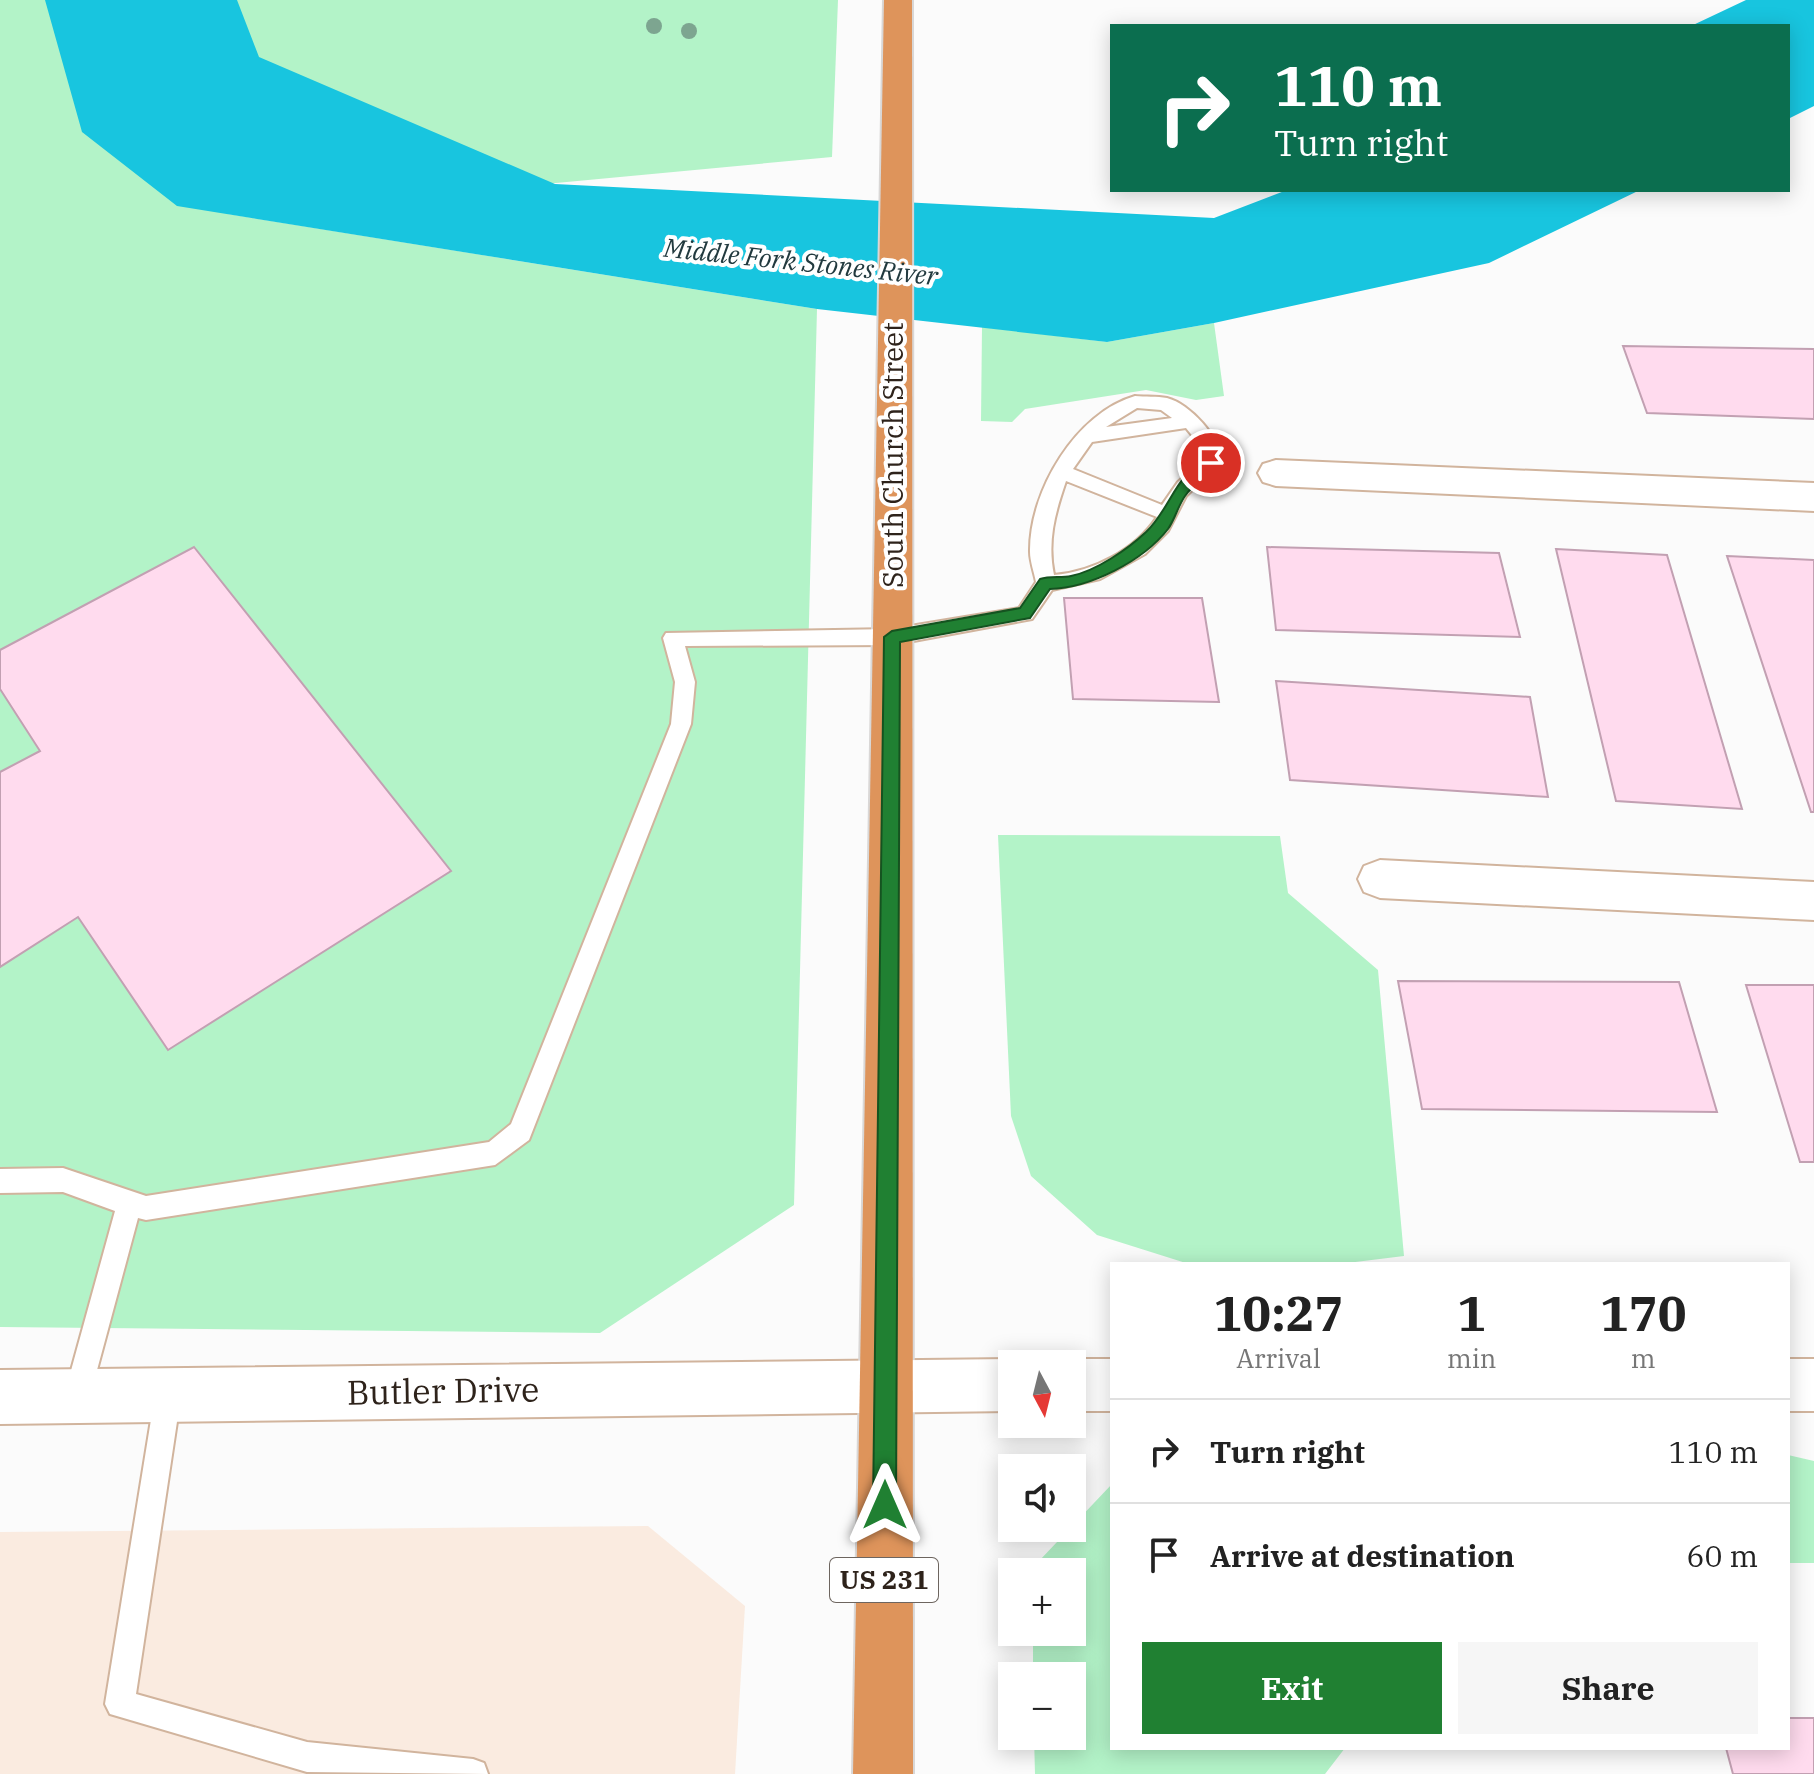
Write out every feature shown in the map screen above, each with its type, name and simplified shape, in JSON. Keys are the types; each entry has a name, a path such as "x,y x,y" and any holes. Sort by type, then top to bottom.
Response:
{"highway":[{"name":"South Church Street","path":"883,1774 898,0"}],"street":[{"path":"1276,473 1814,497"},
{"path":"1380,879 1814,901"},
{"name":"Butler Drive","path":"0,1397 998,1385"},
{"path":"1086,1385 1110,1385"},
{"path":"1790,1385 1814,1385"}],"lane":[{"path":"1145,401 1169,404 1191,421 1208,441 1213,455 1211,463 1180,490 1150,538 1105,569 1069,583 1046,583 1038,557 1040,532 1062,472 1083,437 1099,421 1145,401"},
{"path":"1062,472 1167,514"},
{"path":"0,1181 63,1180 146,1208 495,1153 520,1132 681,724 685,682 673,638 892,637 1025,614 1046,583"},
{"path":"77,1396 129,1204"},
{"path":"169,1394 120,1704 306,1765 473,1774"}],"shaded area":[{"path":"648,1526 745,1606 735,1774 0,1774 0,1532"}],"green space":[{"path":"0,0 838,0 832,157 228,214 817,309 794,1205 600,1333 0,1327"},
{"path":"1214,323 1224,396 1196,400 1146,390 1025,409 1012,422 981,421 982,327 1107,342"},
{"path":"998,835 1280,836 1288,893 1378,970 1404,1256 1355,1262 1183,1262 1097,1235 1031,1176 1011,1116"},
{"path":"1790,1455 1814,1461 1814,1563 1790,1563"},
{"path":"1110,1486 1110,1750 1343,1750 1325,1774 1035,1774 1034,1750 1086,1750 1086,1662 1033,1662 1033,1646 1086,1646 1086,1558 1042,1558 1057,1542 1086,1542 1086,1511"}],"water":[{"name":"Middle Fork Stones River","path":"45,0 237,0 259,57 555,184 1214,218 1282,192 1636,192 1489,263 1214,323 1107,342 817,309 177,206 82,132"},
{"path":"1746,0 1814,0 1814,106 1790,118 1790,24 1695,24"}],"building":[{"path":"1623,346 1814,349 1814,419 1647,413"},
{"path":"194,547 451,871 168,1050 78,917 0,967 0,772 40,751 0,689 0,650"},
{"path":"1267,547 1499,553 1520,637 1276,630"},
{"path":"1556,549 1667,555 1742,809 1616,801"},
{"path":"1727,556 1814,560 1814,812 1811,812"},
{"path":"1064,598 1202,598 1219,702 1073,699"},
{"path":"1276,681 1530,697 1548,797 1290,780"},
{"path":"1398,981 1679,982 1717,1112 1422,1109"},
{"path":"1746,985 1814,985 1814,1162 1800,1162"},
{"path":"1790,1718 1814,1718 1814,1774 1733,1774 1727,1750 1790,1750"}],"route":[{"path":"885,1505 892,637 1025,614 1046,583 1069,583 1105,569 1150,538 1163,524 1180,490 1211,463"}]}
